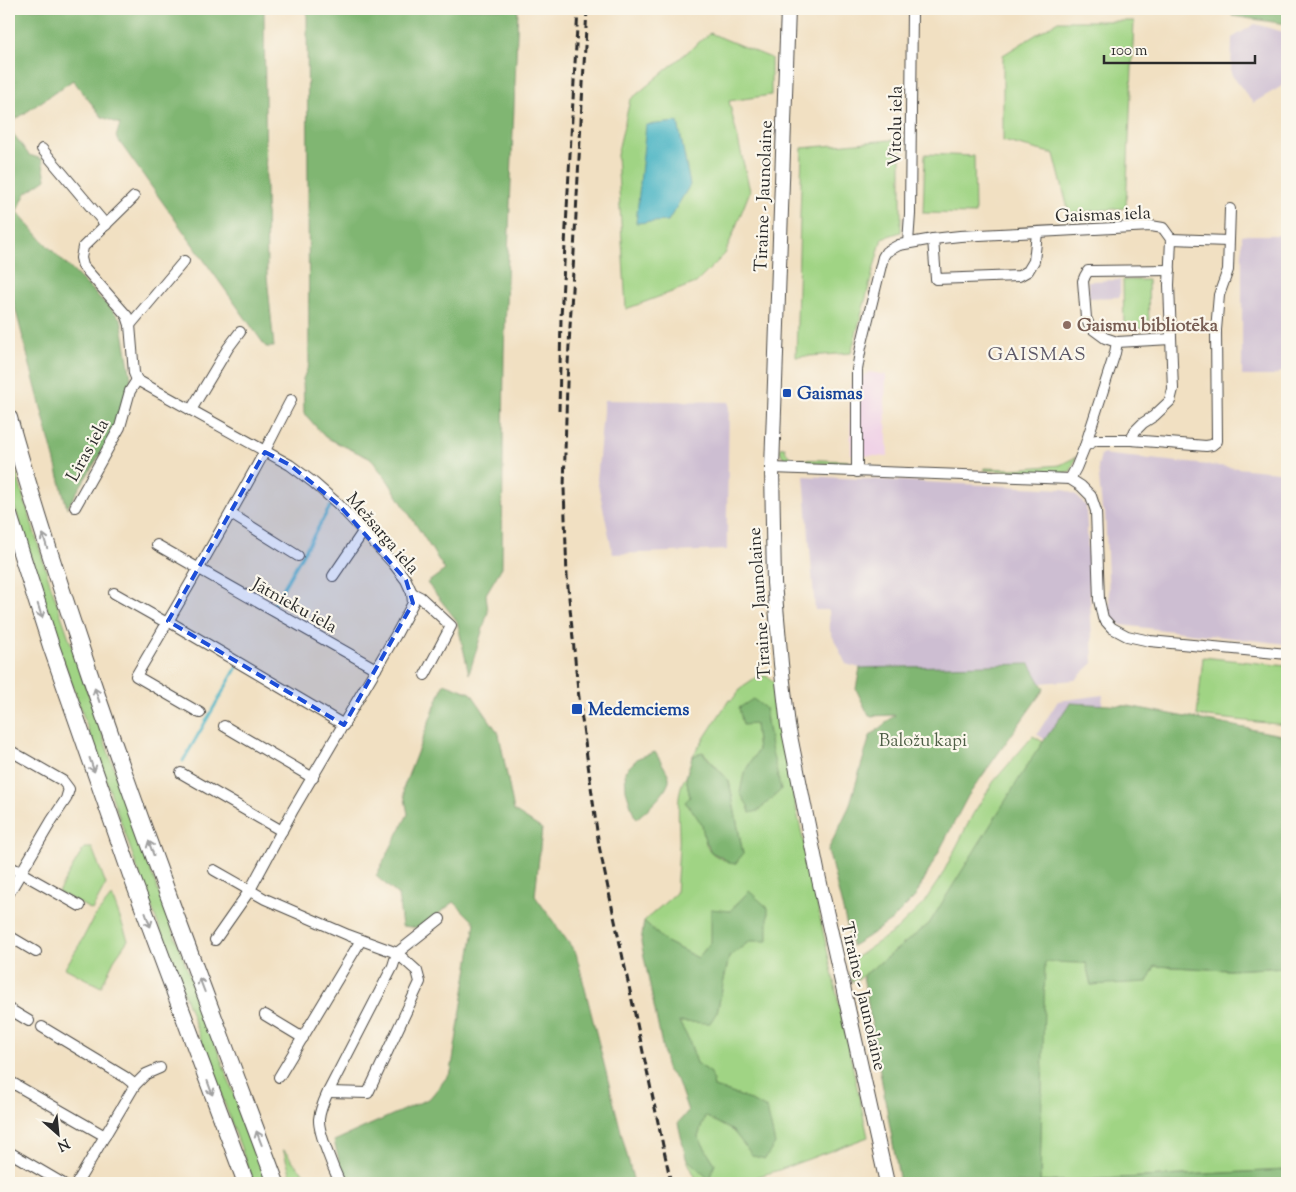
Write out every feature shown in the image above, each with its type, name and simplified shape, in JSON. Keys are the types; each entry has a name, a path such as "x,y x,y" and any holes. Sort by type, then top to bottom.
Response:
{"highway":[{"path":"9,418 47,547 112,739 276,1183"},
{"path":"9,515 51,646 128,866 246,1183"}],"main road":[{"name":"Tīraine - Jaunolaine","path":"788,9 772,468 774,583 788,726 818,875 887,1183"}],"street":[{"name":"Vītolu iela","path":"908,243 910,214 912,9"},
{"path":"42,149 106,225"},
{"path":"134,197 84,247 81,258 83,266 126,316 130,325 134,373 137,380"},
{"path":"1085,446 1096,440 1131,440 1206,446 1212,445 1217,440 1216,330 1219,295 1228,270 1230,209"},
{"name":"Gaismas iela","path":"857,472 857,375 861,348 883,257 892,247 960,236 1151,226 1163,228 1171,239 1228,241"},
{"path":"933,239 936,279 1020,276 1028,271 1034,261 1037,233"},
{"path":"1131,440 1143,423 1154,416 1170,400 1173,389 1171,239"},
{"path":"130,325 184,261"},
{"path":"1170,270 1088,271 1083,281 1086,318 1090,327 1105,338 1117,342 1171,339"},
{"path":"191,410 228,348 240,332"},
{"path":"1070,479 1085,446 1117,342"},
{"name":"Mežsarga iela","path":"137,380 290,465 314,483 338,504 393,563 406,580 412,593 413,603 376,669 250,890 215,940"},
{"name":"Liras iela","path":"75,507 120,427 130,391 137,380"},
{"path":"200,713 136,676 231,514 291,400"},
{"path":"772,468 1070,479 1091,496 1096,511 1099,600 1103,618 1112,628 1126,636 1150,641 1287,654"},
{"path":"231,514 298,556"},
{"path":"333,576 363,532"},
{"name":"Jātnieku iela","path":"157,545 376,669"},
{"path":"114,593 168,622 344,725"},
{"path":"412,593 420,597 451,626 425,675"},
{"path":"224,726 313,778"},
{"path":"9,750 63,781 69,789 66,799 9,893"},
{"path":"181,773 282,831"},
{"path":"9,866 80,906"},
{"path":"214,870 265,899 361,940 398,953 417,971 420,982 368,1093 328,1092"},
{"path":"340,1183 332,1166 321,1132 319,1121 321,1107 398,953 440,919"},
{"path":"9,936 36,952"},
{"path":"279,1077 361,940"},
{"path":"9,1009 29,1021"},
{"path":"265,1015 303,1038"},
{"path":"42,1028 135,1085"},
{"path":"77,1183 135,1085 146,1074 160,1068"},
{"path":"9,1081 105,1136"},
{"path":"9,1152 62,1183"}],"highlighted area":[{"path":"265,452 290,465 338,504 406,580 413,603 344,725 168,621"}],"shaded area":[{"path":"1255,24 1287,33 1287,83 1253,103 1231,74 1232,38"},
{"path":"1242,235 1287,235 1287,369 1273,376 1242,376"},
{"path":"1120,280 1120,297 1089,298 1088,281"},
{"path":"869,372 886,375 885,401 888,457 851,454 850,386"},
{"path":"604,400 729,402 727,550 613,554 597,480"},
{"path":"1101,454 1287,473 1287,644 1121,625 1110,617 1105,512 1102,509 1098,467"},
{"path":"804,476 1063,489 1076,495 1086,506 1093,663 1075,680 1040,683 1030,664 860,668 846,664 830,631 829,610 815,610"},
{"path":"1103,695 1101,714 1049,743 1037,734 1058,701"}],"green space":[{"path":"9,9 264,9 267,276 274,347 266,347 116,137 120,124 102,117 73,80 9,124"},
{"path":"307,9 518,9 504,353 502,567 486,594 488,612 469,674 457,621 427,583 445,570 388,481 371,459 325,437 304,413 303,379 309,364"},
{"path":"1232,9 1287,9 1287,24 1232,16"},
{"path":"1058,21 1134,21 1126,208 1069,213 1054,154 1003,141 1003,55"},
{"path":"710,33 771,58 771,95 729,101 750,191 725,254 696,283 626,309 617,155 630,100"},
{"path":"9,128 29,155 42,159 46,179 26,193 17,211 41,239 121,319 131,378 115,430 67,508 9,284"},
{"path":"901,139 901,232 882,238 851,353 796,357 802,148"},
{"path":"925,154 974,156 975,214 923,213"},
{"path":"1123,280 1148,280 1149,328 1124,329"},
{"path":"785,447 788,455 795,459 848,462 843,464 792,463 785,459 781,453 780,448"},
{"path":"9,449 49,580 131,818 267,1183 254,1183 138,870 63,659 9,489"},
{"path":"1076,457 1071,471 1060,474 984,470 984,468 1012,469 1060,465"},
{"path":"1203,657 1287,666 1287,725 1197,716"},
{"name":"Baložu kapi","path":"1030,664 1044,689 968,796 915,897 892,920 852,946 828,850 849,807 870,736 895,715 869,716 856,689 860,668"},
{"path":"758,676 766,676 776,686 792,789 868,1137 779,1170 736,1183 698,1183 686,1158 709,1178 715,1164 698,1137 705,1116 733,1131 754,1156 766,1110 743,1097 714,1087 711,1073 697,1063 689,1040 679,1022 717,1012 729,957 750,941 768,908 711,942 698,958 666,942 644,921 676,893 679,846 678,810 680,791 686,777 690,797 685,802 701,822 709,849 714,855 729,863 743,854 729,781 703,752 692,757 729,700 732,700 743,686","holes":["765,708 771,747 750,813 744,773 758,750 755,724"]},
{"path":"444,683 471,693 499,734 514,811 542,829 535,896 576,953 634,1183 345,1183 334,1141 430,1098 451,1072 475,923 454,902 419,928 402,926 398,895 376,876 408,814 403,789"},
{"path":"753,699 765,708 771,747 781,790 758,811 750,813 740,793 744,773 758,750 755,724 743,725 739,708"},
{"path":"1070,703 1128,706 1287,736 1287,967 1229,970 1155,966 1147,982 1091,985 1086,963 1045,962 1040,1182 1287,1170 1287,1183 900,1183 863,976 929,924 1032,758"},
{"path":"1033,736 1043,742 929,924 863,976 852,982 850,974 851,961 896,930 923,904 942,875 973,814 994,781"},
{"path":"655,752 665,768 669,782 658,799 637,818 634,815 626,790 625,771 638,758"},
{"path":"702,752 729,781 743,854 735,864 729,863 711,852 704,837 702,825 685,802 690,797 686,777 692,757"},
{"path":"84,848 92,848 106,884 92,910 58,892"},
{"path":"749,891 768,908 768,941 750,941 729,957 717,1012 710,1023 679,1022 689,1040 697,1063 711,1073 714,1087 743,1097 767,1109 775,1144 765,1159 753,1156 733,1131 705,1116 698,1137 715,1164 709,1179 686,1158 678,1123 688,1111 678,1082 667,1070 641,942 644,921 666,942 698,958 711,942 711,909 730,911"},
{"path":"112,896 128,940 114,960 101,987 65,968 93,919"},
{"path":"1044,962 1086,963 1091,985 1155,966 1229,970 1287,967 1287,1170 1040,1182"},
{"path":"283,1149 302,1171 323,1183 293,1183"}],"water":[{"path":"678,122 690,185 668,221 636,223 646,125"}],"waterway":[{"path":"273,606 330,507"},
{"path":"183,761 237,667"}],"railway":[{"path":"559,411 561,318 578,9"},
{"path":"587,9 567,383 564,488 567,577 578,690 599,846 671,1183"}],"place":[{"name":"Gaismu bibliotēka","path":"1067,325"},
{"name":"Gaismas","path":"787,393"},
{"name":"Medemciems","path":"577,709"}],"district":[{"name":"GAISMAS","path":"1037,353"}]}
